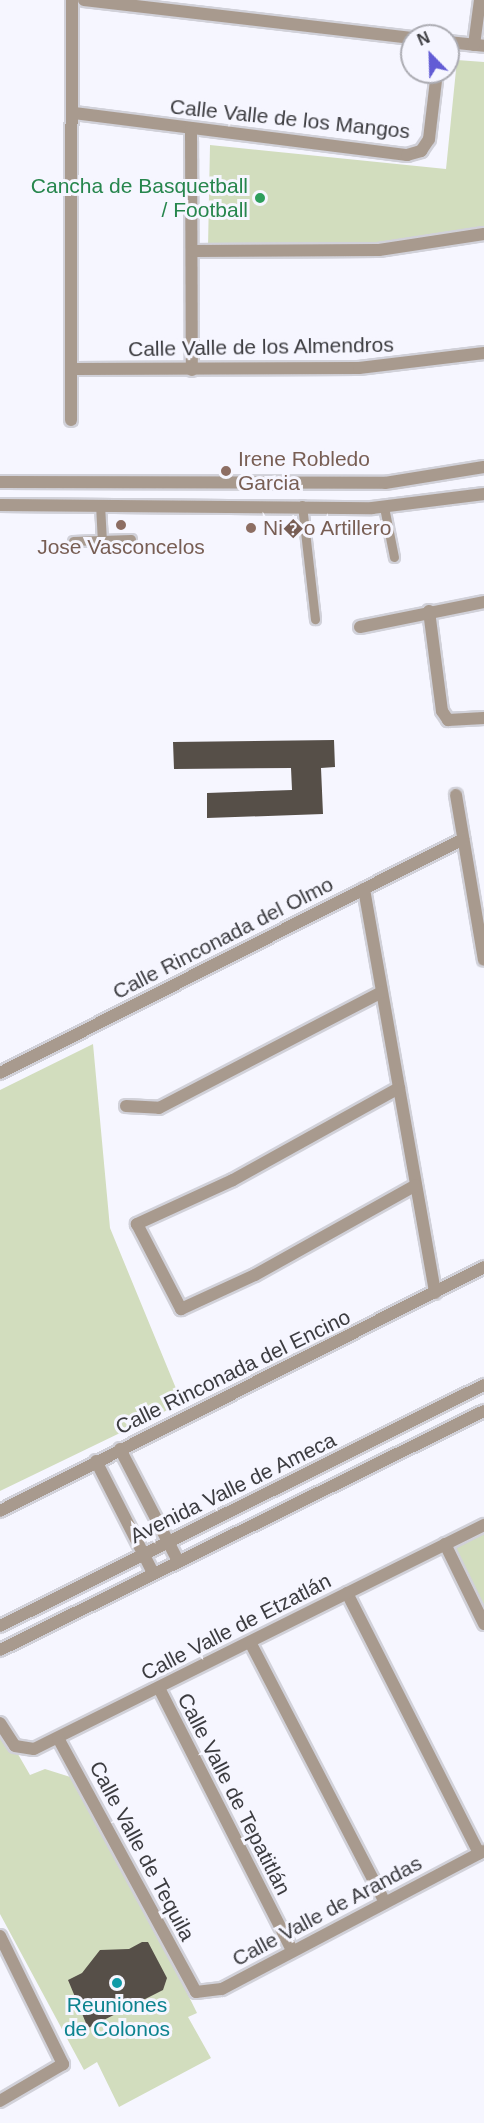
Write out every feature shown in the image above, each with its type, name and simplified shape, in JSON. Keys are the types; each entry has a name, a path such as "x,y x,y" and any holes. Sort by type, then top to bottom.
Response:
{"street":[{"path":"71,420 74,369 72,0"},
{"path":"84,0 400,37"},
{"path":"460,44 479,46 480,0"},
{"name":"Calle Valle de los Mangos","path":"74,113 191,131 407,154 421,151 429,139 436,84"},
{"path":"191,131 192,370"},
{"path":"193,251 379,250 484,234"},
{"name":"Calle Valle de los Almendros","path":"74,369 359,368 484,353"},
{"path":"0,483 385,483 484,466"},
{"path":"0,505 384,507 484,494"},
{"path":"360,627 429,611 484,602"},
{"path":"429,611 442,711 448,720 484,718"},
{"path":"456,795 484,960"},
{"name":"Calle Rinconada del Olmo","path":"0,1073 463,839"},
{"path":"364,889 435,1293"},
{"path":"126,1106 159,1108 382,992"},
{"path":"399,1088 233,1180 137,1224 181,1309 255,1275 416,1185"},
{"name":"Calle Rinconada del Encino","path":"0,1511 484,1267"},
{"name":"Avenida Valle de Ameca","path":"0,1626 484,1385"},
{"name":"Avenida Valle de Ameca","path":"0,1650 484,1412"},
{"path":"120,1449 178,1561"},
{"path":"96,1461 153,1573"},
{"name":"Calle Valle de Etzatlán","path":"0,1723 15,1746 34,1749 484,1525"},
{"path":"445,1544 484,1624"},
{"path":"347,1593 482,1852"},
{"path":"250,1642 384,1900"},
{"name":"Calle Valle de Tepatitlán","path":"159,1688 292,1950"},
{"name":"Calle Valle de Tequila","path":"58,1738 189,1984"},
{"name":"Calle Valle de Arandas","path":"189,1984 208,1994 384,1900 482,1852"},
{"path":"0,1936 59,2050 63,2064 55,2074 0,2101"}],"lane":[{"path":"100,504 102,540"},
{"path":"302,505 315,619"},
{"path":"384,507 394,557"},
{"path":"73,542 131,539"}],"green space":[{"path":"460,60 484,62 484,228 380,242 208,247 210,145 446,169 455,84 460,84"},
{"path":"93,1044 110,1228 182,1403 0,1491 0,1090"},
{"path":"484,1528 484,1616 451,1544"},
{"path":"0,1723 30,1775 45,1769 83,1781 197,2013 188,2017 211,2058 119,2107 97,2062 84,2070 0,1914"}],"building":[{"path":"334,740 335,767 321,768 323,814 207,818 207,793 292,790 291,768 174,769 173,742"},
{"name":"Reuniones de Colonos","path":"142,1942 148,1942 167,1978 163,1990 88,2028 68,1980 82,1973 100,1950 129,1949"}],"place":[{"name":"Cancha de Basquetball / Football","path":"260,198"},
{"name":"Irene Robledo Garcia","path":"226,471"},
{"name":"Jose Vasconcelos","path":"121,525"},
{"name":"Ni�o Artillero","path":"251,528"},
{"name":"Reuniones de Colonos","path":"117,1983"}]}
